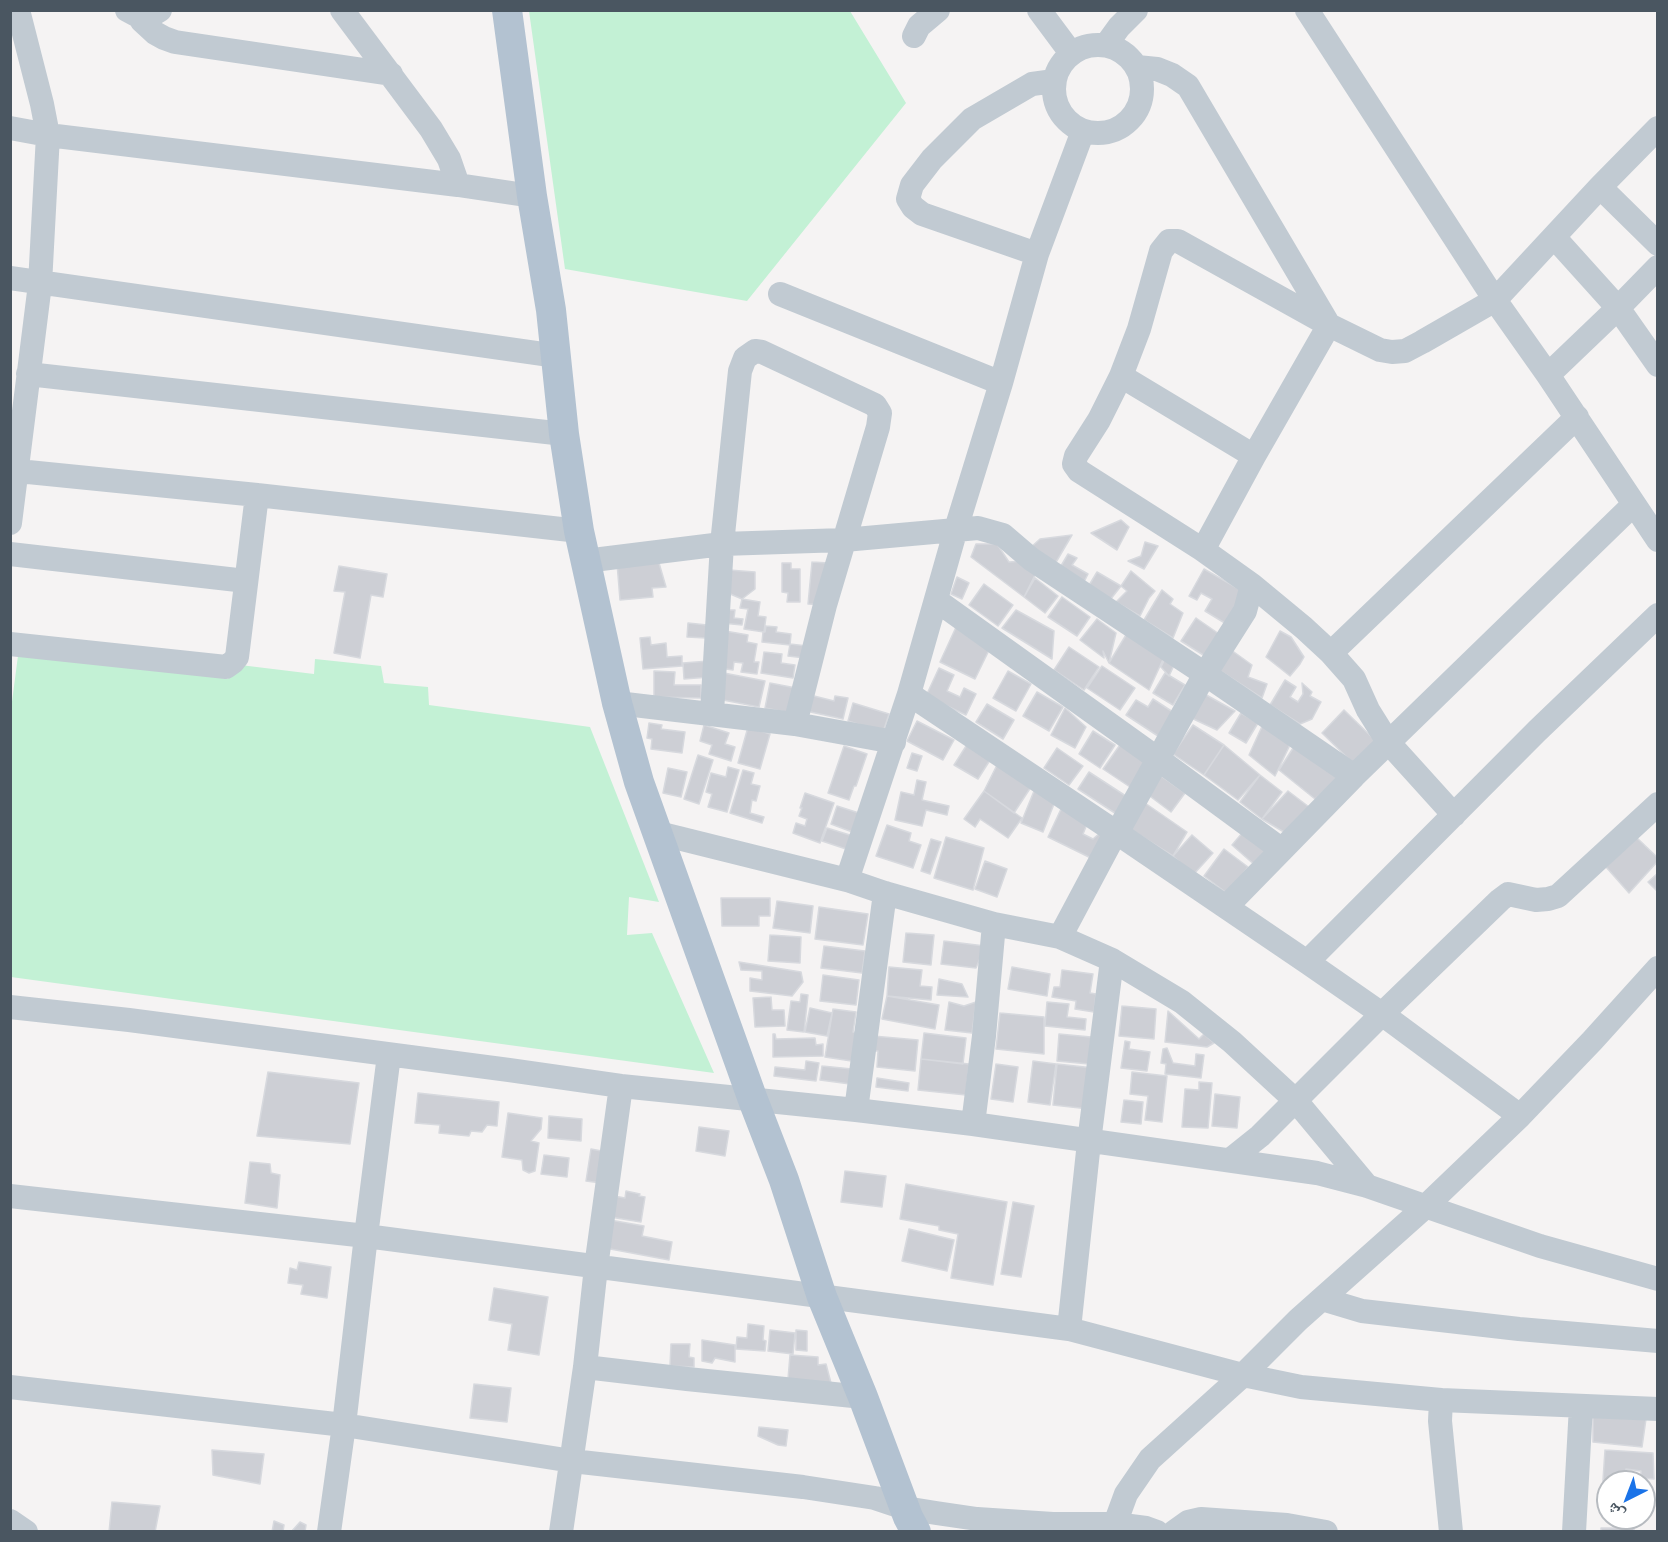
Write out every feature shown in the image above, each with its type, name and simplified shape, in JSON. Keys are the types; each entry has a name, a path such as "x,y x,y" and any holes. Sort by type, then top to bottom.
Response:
{"main road":[{"path":"507,10 532,196 552,310 564,434 579,531 617,703 639,782 784,1180 822,1297 910,1520"}],"street":[{"path":"10,523 40,284 48,135 18,10"},
{"path":"342,10 430,129 449,159 458,185"},
{"path":"914,36 919,26 938,10"},
{"path":"1039,10 1071,53"},
{"path":"1106,45 1119,27 1136,10"},
{"path":"1307,10 1495,300 1577,417 1658,540"},
{"path":"141,14 155,33 175,42 390,74"},
{"path":"1106,45 1118,49 1137,67 1142,80 1139,106 1132,118 1122,127 1110,132 1083,131 1069,123 1059,111 1054,96 1054,81 1063,61 1071,53 1088,46 1106,45"},
{"path":"1137,67 1157,69 1172,75 1188,86 1329,325"},
{"path":"1037,254 921,214 908,199 912,185 932,159 972,118 1032,84 1054,81"},
{"path":"10,128 48,135 532,196"},
{"path":"1454,814 1388,742 1368,710 1354,679 1304,628 1252,585 1203,550 1078,471 1074,464 1121,376 1139,329 1161,251 1169,241 1178,241 1329,325 1380,350 1405,351 1495,300 1658,128"},
{"path":"847,880 909,694 1037,254 1083,131"},
{"path":"1600,187 1658,244"},
{"path":"1554,237 1618,308 1658,365"},
{"path":"1548,375 1658,267"},
{"path":"10,278 557,356"},
{"path":"780,294 1001,383"},
{"path":"1203,550 1329,325"},
{"path":"712,713 722,544 740,371 745,358 755,351 762,352 875,405 880,413 878,428 844,540 795,724"},
{"path":"28,374 564,434"},
{"path":"1121,376 1254,456"},
{"path":"1331,653 1577,417"},
{"path":"18,471 579,531"},
{"path":"10,644 226,667 233,663 237,657 257,495"},
{"path":"1226,907 1388,742 1634,504"},
{"path":"585,561 722,544 844,540 978,528 1003,535 1031,559 1354,776"},
{"path":"10,554 246,581"},
{"path":"1060,937 1205,674 1245,611 1252,585"},
{"path":"936,600 1282,850"},
{"path":"1307,962 1454,814 1654,626"},
{"path":"909,694 1307,962 1382,1014 1520,1116"},
{"path":"617,703 795,724 894,742"},
{"path":"1230,1160 1260,1136 1500,900 1508,894 1536,900 1558,896 1658,804"},
{"path":"658,833 847,880 994,924 1060,937 1112,960 1182,1002 1232,1042 1296,1101 1367,1186"},
{"path":"856,1110 885,893"},
{"path":"974,1124 994,924"},
{"path":"1069,1329 1112,960"},
{"path":"1114,1524 1126,1494 1150,1460 1520,1116 1658,968"},
{"path":"10,1006 621,1086 974,1124 1317,1173 1367,1186 1540,1246 1658,1279"},
{"path":"329,1532 389,1055"},
{"path":"561,1532 621,1086"},
{"path":"10,1196 366,1236 1069,1329 1243,1375 1301,1387 1442,1400 1658,1409"},
{"path":"1322,1299 1362,1311 1518,1329 1658,1341"},
{"path":"585,1367 863,1397"},
{"path":"10,1387 344,1425 572,1461 803,1487 875,1498 910,1520 977,1519 1053,1524 1114,1524 1146,1528 1157,1532"},
{"path":"1442,1400 1440,1421 1451,1532"},
{"path":"1574,1532 1581,1406"},
{"path":"1174,1532 1188,1522 1201,1519 1287,1526 1326,1532"},
{"path":"10,1521 26,1532"}],"green space":[{"path":"529,11 850,11 906,103 747,301 565,269"},
{"path":"19,648 228,679 232,664 314,674 315,659 381,666 384,683 428,687 429,705 590,727 659,902 629,897 627,935 652,933 714,1073 11,977 10,717"}],"building":[{"path":"1121,520 1129,527 1117,550 1091,533"},
{"path":"1072,535 1055,564 1029,549 1040,539"},
{"path":"1145,542 1158,546 1144,569 1128,561 1141,556"},
{"path":"976,544 997,544 1009,562 1024,561 1037,571 1024,597 971,557"},
{"path":"1068,554 1077,558 1072,565 1088,574 1083,584 1058,571"},
{"path":"657,556 666,587 652,588 653,597 620,600 617,563"},
{"path":"812,562 829,563 825,605 808,604"},
{"path":"782,563 791,563 791,569 800,569 800,602 787,602 788,593 782,592"},
{"path":"339,566 387,574 383,597 371,595 360,658 334,653 345,592 334,591"},
{"path":"1204,569 1246,593 1228,625 1205,611 1212,599 1201,593 1197,600 1189,596"},
{"path":"729,570 755,572 755,589 742,599 728,593"},
{"path":"1131,571 1155,591 1140,616 1116,602 1127,591 1121,586"},
{"path":"1097,572 1121,586 1110,600 1088,587"},
{"path":"957,577 969,583 962,599 951,594"},
{"path":"1035,578 1058,596 1045,613 1024,597"},
{"path":"984,584 1013,605 998,626 969,605"},
{"path":"1162,590 1173,599 1170,604 1183,613 1173,638 1144,620"},
{"path":"1062,597 1090,617 1077,636 1048,617"},
{"path":"742,599 760,602 758,616 766,617 764,632 744,629 748,609 740,608"},
{"path":"723,610 735,610 734,618 743,619 742,625 722,623"},
{"path":"1016,610 1054,631 1052,659 1002,628"},
{"path":"1196,618 1222,636 1208,658 1181,641"},
{"path":"1097,619 1116,633 1109,663 1103,651 1104,658 1080,640"},
{"path":"688,623 707,625 706,638 687,637"},
{"path":"957,625 993,642 975,679 940,662"},
{"path":"766,626 777,627 776,632 791,634 790,645 762,642"},
{"path":"1129,630 1166,653 1149,690 1109,663"},
{"path":"725,631 748,635 747,642 757,644 754,662 759,662 757,674 741,672 743,663 734,662 733,670 719,668"},
{"path":"1280,631 1291,637 1304,657 1290,676 1266,657"},
{"path":"650,637 651,645 666,643 667,657 682,656 682,666 643,669 640,638"},
{"path":"790,644 807,646 805,658 788,656"},
{"path":"1069,647 1099,667 1084,690 1054,670"},
{"path":"1227,647 1252,665 1248,677 1267,684 1262,698 1211,665"},
{"path":"764,652 782,654 781,663 795,665 793,678 761,673"},
{"path":"1166,656 1176,661 1169,676 1161,667"},
{"path":"709,661 710,677 684,679 683,663"},
{"path":"1102,666 1135,688 1120,710 1087,688"},
{"path":"939,668 954,675 947,691 960,697 964,688 976,694 966,715 926,696"},
{"path":"654,671 675,672 674,685 701,685 701,698 654,697"},
{"path":"1008,671 1031,684 1016,711 993,698"},
{"path":"724,673 765,681 759,707 718,699"},
{"path":"1165,673 1185,685 1173,705 1153,693"},
{"path":"1285,680 1296,687 1290,697 1298,702 1303,694 1302,683 1312,692 1310,696 1321,702 1312,719 1300,724 1270,705"},
{"path":"770,683 796,688 790,713 765,708"},
{"path":"1037,692 1063,707 1049,731 1023,716"},
{"path":"1201,692 1235,711 1217,730 1187,716"},
{"path":"810,695 834,701 835,696 848,698 843,719 806,711"},
{"path":"1153,699 1176,714 1161,738 1126,715 1136,700 1148,707"},
{"path":"853,703 889,714 883,732 848,721"},
{"path":"987,704 1014,720 1003,739 976,722"},
{"path":"1065,708 1086,727 1075,748 1051,735"},
{"path":"1344,710 1380,745 1358,768 1322,733"},
{"path":"1241,713 1258,723 1246,743 1229,733"},
{"path":"917,721 954,740 943,760 907,741"},
{"path":"1264,722 1289,742 1289,747 1275,776 1249,755"},
{"path":"649,723 662,725 661,729 685,732 682,753 651,749 652,739 647,738"},
{"path":"704,725 729,733 725,744 735,747 731,761 709,754 712,745 700,741"},
{"path":"1193,725 1224,745 1204,775 1173,754"},
{"path":"748,727 770,734 760,769 738,763"},
{"path":"1093,731 1115,745 1100,768 1079,754"},
{"path":"1122,742 1151,761 1133,789 1103,769"},
{"path":"968,743 992,757 978,779 954,765"},
{"path":"1224,745 1260,775 1238,800 1204,775"},
{"path":"1295,745 1343,775 1315,799 1279,770"},
{"path":"844,746 867,754 849,800 828,793"},
{"path":"1057,748 1083,766 1069,785 1044,768"},
{"path":"912,753 922,756 917,771 907,768"},
{"path":"698,755 713,760 699,804 684,799"},
{"path":"999,761 1031,787 1014,813 984,791"},
{"path":"728,767 739,770 727,812 708,807 712,794 706,792 711,773 726,777"},
{"path":"668,768 687,772 681,797 663,793"},
{"path":"743,770 754,773 751,784 760,786 756,801 752,800 750,813 764,817 762,823 730,813"},
{"path":"1089,772 1132,800 1121,817 1078,789"},
{"path":"1260,775 1282,792 1262,819 1240,802"},
{"path":"1161,776 1185,793 1171,812 1147,794"},
{"path":"917,780 926,782 922,800 949,806 947,815 926,810 922,826 895,820 901,792 914,795"},
{"path":"984,791 1022,818 1008,838 980,819 975,827 964,819"},
{"path":"1034,791 1056,799 1043,832 1021,823"},
{"path":"1288,791 1313,810 1289,835 1262,819"},
{"path":"805,793 834,803 820,843 793,833 796,823 805,826 807,819 799,816"},
{"path":"1145,803 1187,832 1173,856 1128,828"},
{"path":"837,806 862,814 855,833 831,824"},
{"path":"1061,809 1088,822 1083,834 1093,839 1101,832 1102,849 1097,861 1048,837"},
{"path":"887,825 911,833 909,841 921,845 913,868 876,856"},
{"path":"827,828 853,836 849,850 822,841"},
{"path":"1243,832 1276,845 1257,867 1232,845"},
{"path":"1192,835 1213,853 1193,875 1173,856"},
{"path":"946,837 984,848 973,890 934,878"},
{"path":"1636,837 1658,858 1658,861 1629,893 1606,867"},
{"path":"931,839 941,842 930,874 921,871"},
{"path":"1224,849 1248,867 1228,894 1204,876"},
{"path":"985,861 1007,869 997,897 975,889"},
{"path":"1658,873 1658,892 1648,882"},
{"path":"721,898 770,898 770,916 759,916 759,926 722,926"},
{"path":"777,901 813,906 810,933 773,928"},
{"path":"819,907 868,914 863,945 815,939"},
{"path":"906,933 934,935 931,965 903,962"},
{"path":"770,935 801,937 800,963 768,961"},
{"path":"944,941 985,946 976,968 941,964"},
{"path":"824,946 865,951 862,973 821,968"},
{"path":"739,962 801,972 803,982 792,996 750,991 750,978 762,980 762,971 741,970"},
{"path":"889,967 922,970 920,986 932,987 931,1000 887,996"},
{"path":"1012,967 1050,974 1047,996 1008,989"},
{"path":"1062,970 1093,974 1090,993 1096,994 1094,1012 1075,1009 1076,1001 1052,997 1054,987 1060,987"},
{"path":"823,975 859,980 856,1005 820,1001"},
{"path":"939,979 962,984 968,997 937,995"},
{"path":"801,994 808,995 804,1032 787,1030 791,1001 800,1002"},
{"path":"887,996 939,1005 935,1029 882,1019"},
{"path":"771,997 772,1010 784,1010 785,1026 755,1027 753,998"},
{"path":"949,1002 964,1006 976,1002 972,1033 945,1030"},
{"path":"1047,1002 1069,1004 1067,1017 1086,1019 1085,1030 1045,1026"},
{"path":"1122,1006 1156,1009 1154,1039 1119,1036"},
{"path":"810,1008 832,1013 827,1036 805,1032"},
{"path":"833,1009 856,1012 853,1032 862,1034 858,1062 825,1057"},
{"path":"1168,1011 1199,1039 1204,1034 1214,1043 1207,1047 1165,1042"},
{"path":"1000,1013 1044,1017 1044,1054 996,1049"},
{"path":"924,1033 966,1038 963,1064 921,1059"},
{"path":"773,1034 776,1039 815,1038 816,1045 823,1044 823,1056 773,1057"},
{"path":"1059,1034 1091,1037 1089,1064 1057,1061"},
{"path":"873,1036 918,1040 915,1071 877,1067 878,1051 871,1051"},
{"path":"1125,1041 1130,1042 1129,1049 1150,1052 1147,1071 1121,1068"},
{"path":"1167,1048 1173,1063 1195,1066 1196,1054 1204,1055 1201,1078 1165,1074 1166,1064 1161,1063 1163,1049"},
{"path":"921,1059 969,1064 966,1095 918,1090"},
{"path":"806,1061 819,1063 816,1081 774,1076 775,1067 805,1070"},
{"path":"1033,1061 1056,1064 1050,1105 1028,1102"},
{"path":"996,1064 1018,1067 1013,1102 991,1099"},
{"path":"1057,1064 1094,1068 1089,1109 1053,1105"},
{"path":"822,1066 852,1069 850,1084 820,1080"},
{"path":"268,1072 359,1083 350,1144 257,1136"},
{"path":"1132,1072 1167,1076 1162,1122 1145,1120 1148,1096 1130,1094"},
{"path":"877,1078 909,1083 908,1091 876,1087"},
{"path":"1199,1082 1212,1083 1208,1128 1182,1127 1185,1089 1199,1090"},
{"path":"418,1093 499,1102 497,1126 487,1125 482,1132 471,1131 469,1136 439,1133 440,1125 415,1123"},
{"path":"1215,1094 1240,1097 1237,1128 1212,1126"},
{"path":"1124,1100 1143,1102 1141,1124 1121,1122"},
{"path":"508,1113 542,1118 541,1129 531,1141 539,1143 535,1171 529,1173 523,1170 522,1160 502,1157"},
{"path":"549,1116 582,1119 581,1141 548,1138"},
{"path":"699,1127 729,1131 725,1156 696,1151"},
{"path":"591,1149 607,1152 601,1183 586,1181"},
{"path":"544,1155 569,1158 567,1177 541,1174"},
{"path":"250,1162 270,1164 271,1173 280,1175 277,1208 245,1203"},
{"path":"845,1171 886,1176 882,1207 841,1202"},
{"path":"906,1184 1007,1202 993,1285 951,1278 958,1234 939,1230 939,1226 900,1219"},
{"path":"626,1191 645,1197 641,1222 610,1217 614,1196 625,1198"},
{"path":"1013,1202 1034,1206 1021,1277 1001,1274"},
{"path":"610,1220 644,1226 642,1236 672,1242 669,1260 605,1248"},
{"path":"909,1229 954,1240 947,1271 902,1261"},
{"path":"299,1262 331,1267 327,1298 301,1294 303,1285 288,1283 290,1268 297,1270"},
{"path":"494,1288 548,1297 539,1355 508,1350 512,1324 489,1320"},
{"path":"748,1324 764,1326 765,1351 736,1349 737,1337 747,1338"},
{"path":"770,1330 795,1333 793,1354 768,1351"},
{"path":"796,1330 807,1331 807,1351 796,1350"},
{"path":"702,1340 735,1345 735,1362 715,1358 712,1363 702,1361"},
{"path":"671,1344 690,1344 689,1357 694,1358 694,1367 670,1366"},
{"path":"790,1355 818,1357 818,1365 826,1364 831,1383 788,1379"},
{"path":"474,1384 511,1388 507,1422 470,1418"},
{"path":"1593,1416 1646,1419 1642,1447 1593,1442"},
{"path":"759,1427 788,1430 786,1446 758,1436"},
{"path":"212,1450 264,1454 260,1484 213,1475"},
{"path":"1605,1450 1653,1453 1654,1470 1604,1470"},
{"path":"112,1502 160,1506 155,1532 109,1532"},
{"path":"274,1521 284,1525 283,1532 272,1532"},
{"path":"300,1522 306,1525 305,1532 291,1532"},
{"path":"1601,1530 1634,1530 1634,1532 1601,1532"}]}
